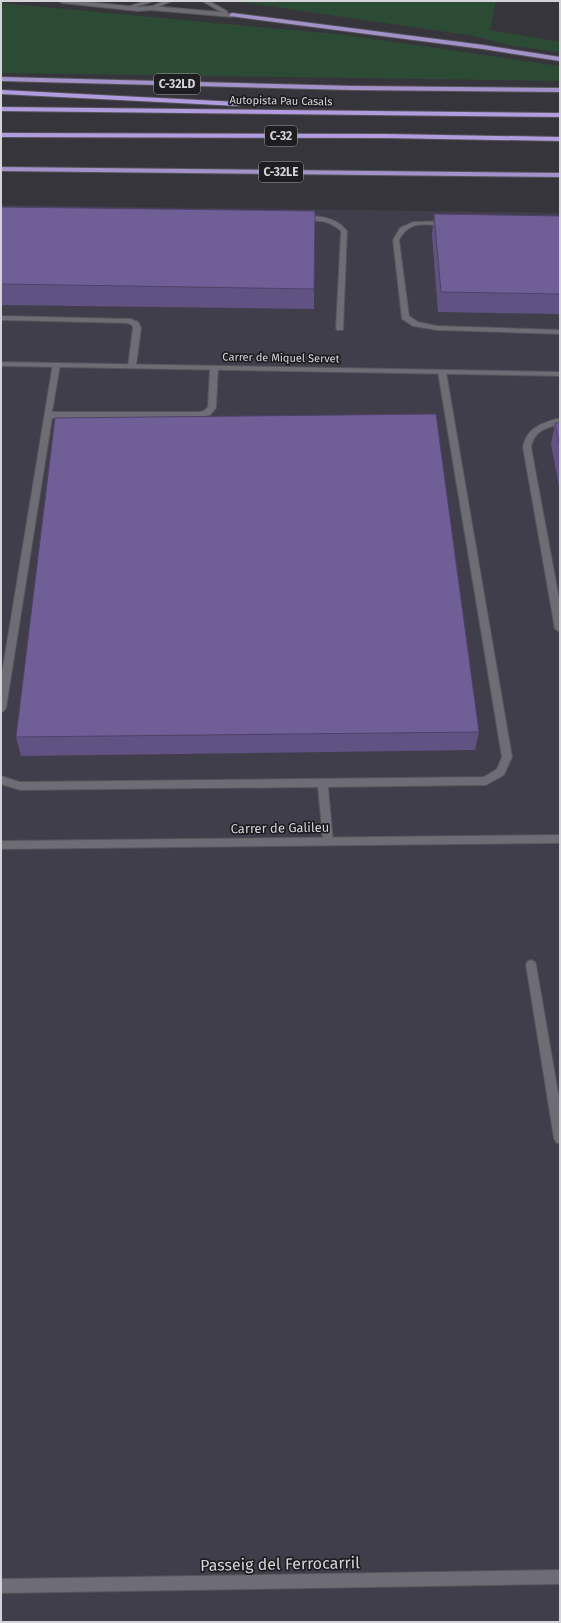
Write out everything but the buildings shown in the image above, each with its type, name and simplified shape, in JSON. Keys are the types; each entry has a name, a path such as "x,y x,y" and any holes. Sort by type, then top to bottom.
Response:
{"highway":[{"path":"232,15 483,47 560,59"},
{"name":"C-32LD","path":"1,79 353,88 560,90"},
{"path":"1,92 431,114"},
{"name":"Autopista Pau Casals","path":"1,109 560,115"},
{"name":"C-32","path":"1,135 386,136 560,139"},
{"name":"C-32LE","path":"1,169 560,175"}],"street":[{"path":"62,1 127,8 151,8 232,15"},
{"path":"127,8 151,1"},
{"path":"151,8 170,1"},
{"path":"205,1 232,15"},
{"path":"295,218 327,218 337,224 344,231 340,328"},
{"path":"453,223 415,223 402,229 396,240 405,317 416,324 437,328 560,332"},
{"path":"1,318 128,321 135,324 137,328 132,366"},
{"name":"Carrer de Miquel Servet","path":"1,364 560,374"},
{"path":"1,708 56,365"},
{"path":"48,415 198,415 207,413 212,408 214,368"},
{"path":"1,780 20,786 486,781 501,772 507,757 442,372"},
{"path":"560,421 543,426 533,432 528,439 527,448 560,629"},
{"path":"323,783 328,841"},
{"name":"Carrer de Galileu","path":"1,845 560,839"},
{"path":"531,965 560,1138"},
{"name":"Passeig del Ferrocarril","path":"1,1586 560,1577"}],"shaded area":[{"path":"1,205 560,213 560,1622 1,1622"}],"green space":[{"path":"234,1 496,1 490,30 560,42 560,52 512,46 474,36"},
{"path":"1,3 346,35 560,66 560,81 1,73"}]}
